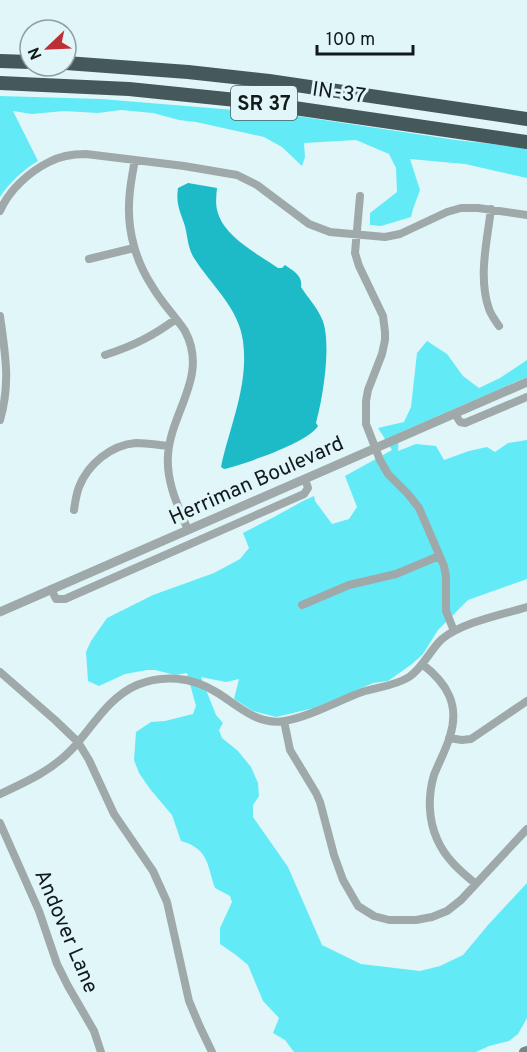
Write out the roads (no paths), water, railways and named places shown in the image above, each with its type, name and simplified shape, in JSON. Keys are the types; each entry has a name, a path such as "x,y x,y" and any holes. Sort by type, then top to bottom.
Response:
{"highway":[{"path":"0,61 18,62"},
{"name":"IN-37","path":"78,64 269,81 527,119"},
{"name":"IN-37","path":"0,82 117,88 246,101 527,142"}],"street":[{"path":"0,211 6,198 35,171 55,159 86,154 237,175 257,185 309,224 330,232 378,237 393,236 453,210 469,207 527,215"},
{"path":"135,160 129,208 134,248 152,287 176,318 189,339 193,352 194,365 190,385 173,429 168,467 171,488 188,530"},
{"path":"360,196 355,253 358,266 380,306 385,323 386,340 368,390 366,424 388,474 416,504 439,556 445,571 446,611 454,631"},
{"path":"491,209 484,278 488,306 499,326"},
{"path":"89,260 134,248"},
{"path":"0,316 7,378 6,395 0,420"},
{"path":"105,355 147,339 176,318"},
{"name":"Herriman Boulevard","path":"0,612 527,382"},
{"path":"455,414 460,422 465,423 527,397"},
{"path":"74,510 78,490 86,473 110,451 133,444 169,446"},
{"path":"51,589 56,599 64,599 304,494 308,488 305,479"},
{"path":"302,606 349,585 396,574 439,556"},
{"path":"0,794 39,775 71,750 120,696 138,685 161,679 187,679 215,691 252,716 268,721 284,721 398,682 414,673 435,647 454,631 527,607"},
{"path":"422,664 438,677 450,697 453,712 452,728 434,776 430,794 431,817 436,838 443,852 476,884"},
{"path":"0,672 78,742 114,814 153,871 169,911 189,1001 212,1052"},
{"path":"449,738 471,739 527,701"},
{"path":"284,721 290,750 320,802 343,880 353,900 361,909 374,916 389,920 426,919 441,914 454,906 527,829"},
{"name":"Andover Lane","path":"0,823 39,911 57,964 94,1031 101,1052"}]}
